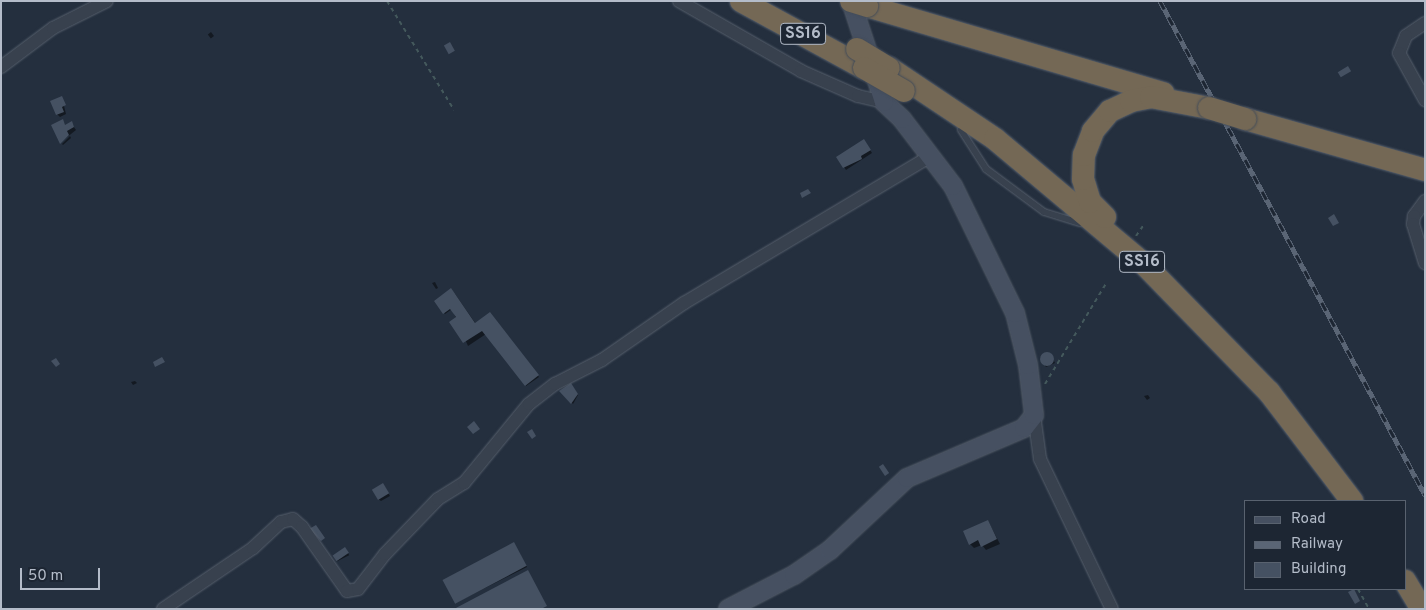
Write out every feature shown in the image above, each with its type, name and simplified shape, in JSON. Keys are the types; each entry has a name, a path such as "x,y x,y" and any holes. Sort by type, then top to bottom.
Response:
{"highway":[{"name":"SS16","path":"741,1 861,59 890,68 958,112 1056,187 1144,264 1230,351 1268,392 1351,500"},
{"name":"SS16","path":"770,1 861,59 961,130 1079,224 1133,270 1229,368 1270,416 1333,500"},
{"path":"856,3 1245,119 1425,170"},
{"path":"1209,108 1151,97 1131,101 1110,111 1093,131 1084,155 1083,179 1090,202 1195,302 1230,351"},
{"path":"1406,583 1422,609"},
{"path":"1394,590 1406,609"}],"street":[{"path":"1,66 53,28 107,1"},
{"path":"679,1 801,71 845,91 884,102"},
{"path":"856,3 884,102 930,156 969,217 1015,313 1034,409 1040,459 1112,609"},
{"path":"1425,23 1406,36 1399,53 1425,100"},
{"path":"162,609 253,548 281,522 292,519 302,527 347,591 358,589 385,554 438,499 464,483 529,404 549,389 602,360 684,303 814,223 930,156"},
{"path":"1425,201 1414,216 1413,224 1425,263"},
{"path":"728,609 794,575 830,550 907,478 1024,428 1034,409"}],"path":[{"path":"387,1 454,110"},
{"path":"1133,240 1142,226"},
{"path":"1034,409 1107,282"},
{"path":"1359,590 1369,609"}],"building":[{"path":"450,42 455,51 449,54 444,45"},
{"path":"1348,66 1351,71 1341,77 1338,72"},
{"path":"62,96 66,105 62,107 64,112 56,115 50,101"},
{"path":"63,119 65,125 72,121 74,127 67,131 69,135 60,144 51,125"},
{"path":"864,139 871,150 861,156 862,159 843,168 836,157"},
{"path":"808,189 811,193 802,198 800,193"},
{"path":"1334,214 1339,223 1333,226 1328,218"},
{"path":"451,288 475,323 490,312 539,375 525,386 482,331 463,343 449,322 456,317 450,309 443,314 434,301"},
{"path":"1047,352 1052,354 1054,359 1052,364 1047,366 1042,364 1040,359 1042,354"},
{"path":"162,357 165,362 155,367 153,362"},
{"path":"56,358 60,364 56,367 51,361"},
{"path":"571,383 578,394 571,404 559,391"},
{"path":"474,421 480,429 473,434 467,427"},
{"path":"532,429 536,436 532,439 527,432"},
{"path":"883,464 889,473 885,476 879,467"},
{"path":"383,483 389,493 378,500 372,490"},
{"path":"988,520 997,539 981,547 978,540 969,545 963,531"},
{"path":"316,525 325,538 321,541 309,529"},
{"path":"514,542 527,566 455,604 442,580"},
{"path":"345,547 349,553 336,561 333,555"},
{"path":"528,570 547,606 541,609 454,609"},
{"path":"1354,590 1360,601 1355,604 1348,592"}],"railway":[{"path":"1160,1 1425,495"}]}
